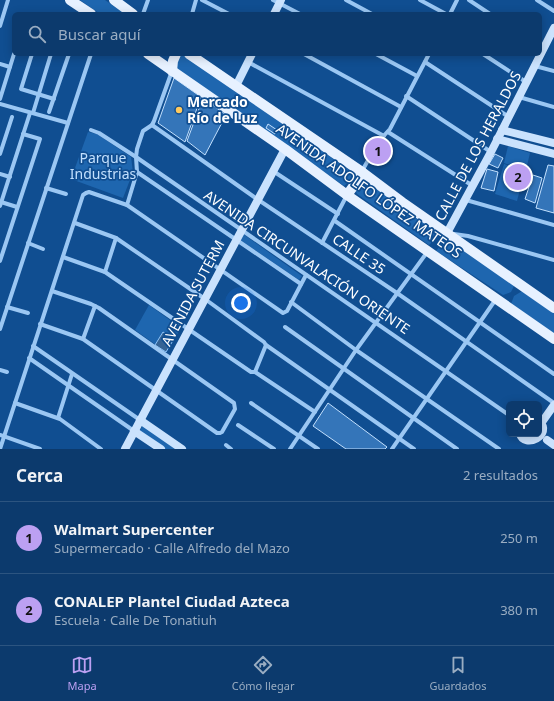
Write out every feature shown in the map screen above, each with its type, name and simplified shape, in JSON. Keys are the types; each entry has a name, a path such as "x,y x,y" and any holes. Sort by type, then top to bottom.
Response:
{"main road":[{"path":"70,0 88,12"},
{"path":"114,0 130,12"},
{"name":"AVENIDA ADOLFO LÓPEZ MATEOS","path":"151,56 554,339"},
{"path":"172,71 175,56"},
{"name":"AVENIDA ADOLFO LÓPEZ MATEOS","path":"193,56 551,304"},
{"path":"347,195 362,172"}],"street":[{"path":"0,26 8,0"},
{"path":"144,12 148,0"},
{"path":"193,12 196,0"},
{"path":"202,0 225,12"},
{"path":"346,0 368,12"},
{"path":"420,0 442,12"},
{"path":"451,12 457,0"},
{"path":"469,0 487,12"},
{"path":"537,0 554,11"},
{"path":"275,12 278,1 297,12"},
{"name":"CALLE DE LOS HERALDOS","path":"542,48 552,37 554,28"},
{"path":"0,99 13,56"},
{"path":"31,56 21,89 54,99"},
{"path":"18,207 1,204 23,134 32,113 50,56"},
{"path":"50,112 66,56"},
{"path":"0,329 90,56"},
{"path":"236,86 251,56"},
{"path":"308,56 401,107"},
{"path":"380,56 417,76"},
{"path":"362,172 379,141 388,132 428,56"},
{"path":"486,56 526,82"},
{"name":"CALLE DE LOS HERALDOS","path":"447,233 491,152 539,56"},
{"path":"248,62 384,136"},
{"path":"425,62 509,117"},
{"path":"0,64 10,68"},
{"path":"535,66 554,71"},
{"path":"127,205 137,172 137,149 143,131 152,125 172,71"},
{"path":"406,96 491,152"},
{"path":"518,97 554,107"},
{"path":"0,104 68,123"},
{"path":"0,154 12,117"},
{"name":"CALLE 35","path":"152,125 257,199 397,293 554,404"},
{"name":"AVENIDA CIRCUNVALACIÓN ORIENTE","path":"91,130 100,133 446,370 506,413"},
{"path":"502,130 554,143"},
{"path":"388,132 473,186"},
{"path":"0,261 40,139 23,134"},
{"path":"497,139 554,154"},
{"name":"AVENIDA SUTERM","path":"124,449 285,149"},
{"path":"273,171 338,214"},
{"name":"AVENIDA CIRCUNVALACIÓN ORIENTE","path":"137,172 301,284"},
{"path":"0,174 10,177"},
{"path":"46,188 66,194"},
{"path":"0,449 2,436 15,403 40,324 84,195 86,193 127,205 281,312 284,313 306,275"},
{"path":"322,243 335,221 347,195"},
{"path":"466,200 554,225"},
{"path":"335,221 554,374"},
{"path":"75,223 116,238 205,299 414,449"},
{"path":"447,233 468,236 554,260"},
{"path":"106,272 116,238"},
{"path":"28,243 43,249"},
{"path":"290,449 375,322 428,250"},
{"path":"63,257 106,272 188,330 315,412"},
{"path":"40,324 83,339 219,433 222,432 235,409 234,403 95,306 52,291"},
{"path":"392,449 496,298"},
{"path":"291,302 356,350 499,449"},
{"path":"83,339 95,306"},
{"path":"7,307 28,313"},
{"path":"285,327 457,449"},
{"path":"254,372 266,344"},
{"path":"33,346 182,449"},
{"path":"29,358 161,449"},
{"path":"0,370 7,372"},
{"path":"58,418 72,374"},
{"path":"251,402 318,449"},
{"path":"15,403 58,418 101,449"},
{"path":"542,419 554,404"},
{"path":"521,437 526,447 538,447 547,440 548,436 547,428 542,423"},
{"path":"238,425 274,449"},
{"path":"2,436 40,449"},
{"path":"547,440 554,445"},
{"path":"226,445 231,449"}],"green space":[{"path":"80,0 105,0 122,12 97,12"},
{"path":"179,56 187,56 352,172 350,181 344,186 176,69"},
{"name":"Parque Industrias","path":"88,132 97,134 131,157 133,172 123,198 71,179"},
{"path":"508,146 530,153 526,170 504,163"},
{"path":"504,164 525,170 517,201 495,194"},
{"path":"362,177 442,232 429,245 357,194 353,185"},
{"path":"243,234 302,276 299,280 240,240"},
{"path":"448,236 515,284 511,292 503,295 436,251"},
{"path":"524,290 554,312 554,334 511,304 514,296"},
{"path":"149,305 181,328 166,352 135,330"},
{"path":"143,425 178,449 164,449 139,432"}],"shaded area":[{"path":"163,332 174,339 166,352 155,345"}],"building":[{"name":"Mercado Río de Luz","path":"174,78 201,97 185,142 158,123"},
{"path":"203,98 226,115 205,155 187,141"},
{"path":"268,124 277,130 275,134 266,128"},
{"path":"495,154 503,158 498,168 489,164"},
{"path":"548,165 554,166 554,213 536,208"},
{"path":"487,169 498,172 494,191 481,188"},
{"path":"533,175 542,178 535,203 525,199"},
{"path":"328,403 387,447 385,449 346,449 313,426"}],"place":[{"name":"Mercado Río de Luz","path":"179,110"},
{"name":"Walmart Supercenter","path":"378,151"},
{"name":"CONALEP Plantel Ciudad Azteca","path":"518,177"}]}
